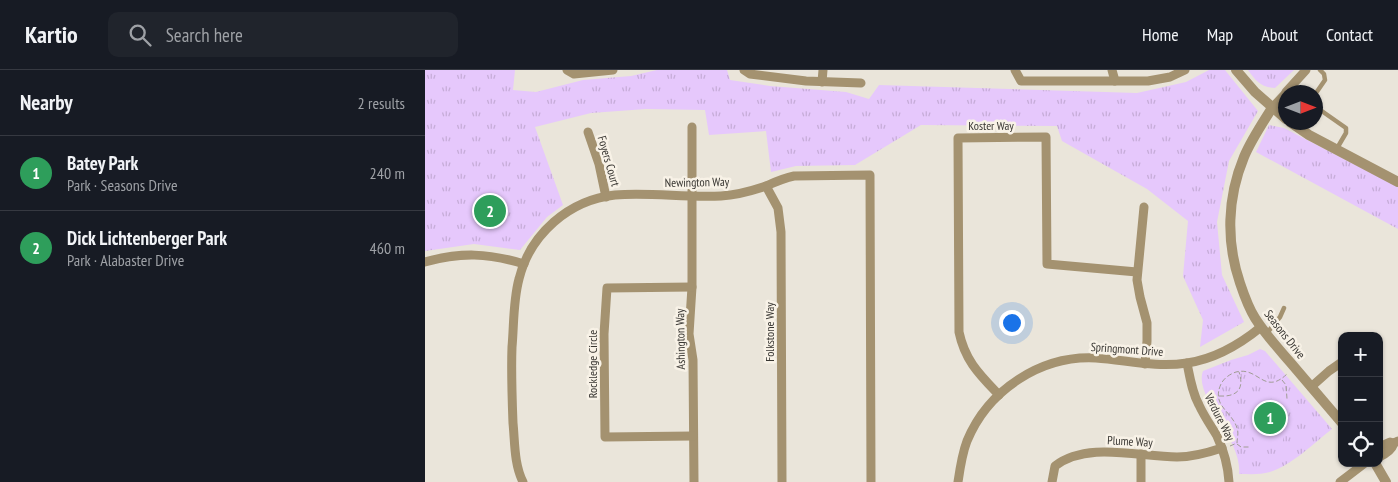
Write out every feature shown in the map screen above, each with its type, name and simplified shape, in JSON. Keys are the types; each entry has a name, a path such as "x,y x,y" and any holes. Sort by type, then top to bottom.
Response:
{"street":[{"path":"567,70 573,74 579,74 613,70"},
{"path":"744,70 750,74 764,77 861,83"},
{"path":"822,82 823,70"},
{"path":"1015,70 1021,81 1147,81 1162,79 1185,70"},
{"path":"1112,70 1115,81"},
{"path":"1236,70 1255,92 1278,113"},
{"path":"1293,85 1306,70"},
{"path":"1272,108 1278,102"},
{"name":"Seasons Drive","path":"1272,108 1244,156 1233,190 1230,238 1237,274 1249,308 1264,331 1341,422"},
{"name":"Ashington Way","path":"692,127 692,287 689,334 693,360 694,482"},
{"path":"1302,130 1398,182"},
{"name":"Foyers Court","path":"588,132 599,164 606,197"},
{"name":"Koster Way","path":"999,395 972,366 964,350 959,332 958,138 1047,137 1047,264 1137,272"},
{"name":"Newington Way","path":"523,482 518,470 515,452 512,365 517,288 523,264 537,239 550,225 573,208 591,200 606,197 625,195 721,196 741,194 785,178 803,175 870,175 871,482"},
{"name":"Folkstone Way","path":"766,186 777,208 781,232 782,482"},
{"path":"1144,207 1137,272 1138,288 1147,323 1145,364"},
{"path":"425,262 459,255 478,254 497,256 523,264"},
{"name":"Rockledge Circle","path":"692,287 607,288 604,334 605,437 693,436"},
{"name":"Springmont Drive","path":"958,482 964,449 971,432 986,408 1017,380 1033,371 1050,364 1068,360 1096,358 1168,365 1200,361 1264,331"},
{"name":"Verdure Way","path":"1187,363 1192,388 1198,404 1223,449 1229,482"},
{"path":"1311,387 1338,365"},
{"path":"1383,445 1396,442"},
{"path":"1383,455 1388,452 1396,442"},
{"name":"Plume Way","path":"1052,482 1055,466 1063,460 1091,453 1110,452 1188,456 1223,449"},
{"path":"1141,454 1141,482"},
{"path":"1340,482 1360,467"},
{"path":"1377,467 1386,482"}],"lane":[{"path":"1320,70 1325,74 1325,80 1321,85"},
{"path":"1323,112 1346,128 1346,133 1336,150"},
{"path":"1264,331 1280,317 1284,308"}],"path":[{"path":"1251,447 1241,447 1237,443 1237,428 1219,400 1222,381 1230,374 1238,371 1248,372 1264,381 1273,382 1282,379 1294,367"},
{"path":"1219,396 1230,396 1240,389 1241,382 1238,371"},
{"path":"1282,379 1286,385 1287,399"},
{"path":"1223,449 1237,443"}],"green space":[{"path":"425,70 515,70 513,90 536,92 583,80 631,76 657,70 727,70 730,80 770,86 846,92 869,99 879,85 1137,93 1186,82 1209,70 1225,70 1258,111 1229,161 1217,222 1222,275 1244,322 1200,347 1203,320 1183,276 1188,221 1147,189 1062,141 1057,126 921,125 855,165 796,166 771,172 766,131 709,135 705,110 646,109 591,113 535,127 563,205 547,217 520,250 474,244 425,251"},
{"path":"1248,70 1294,70 1275,88 1259,83"},
{"path":"1269,125 1278,127 1278,130 1288,130 1398,187 1398,229 1256,152"},
{"path":"1260,349 1265,351 1332,429 1295,459 1278,469 1262,474 1239,474 1234,447 1205,393 1202,381 1203,371"},
{"path":"1254,399 1283,399 1283,413 1254,413"},
{"path":"1254,416 1283,416 1283,429 1254,429"},
{"path":"1254,433 1283,433 1283,447 1254,447"}],"place":[{"name":"Dick Lichtenberger Park","path":"490,211"},
{"name":"Batey Park","path":"1270,418"}]}
